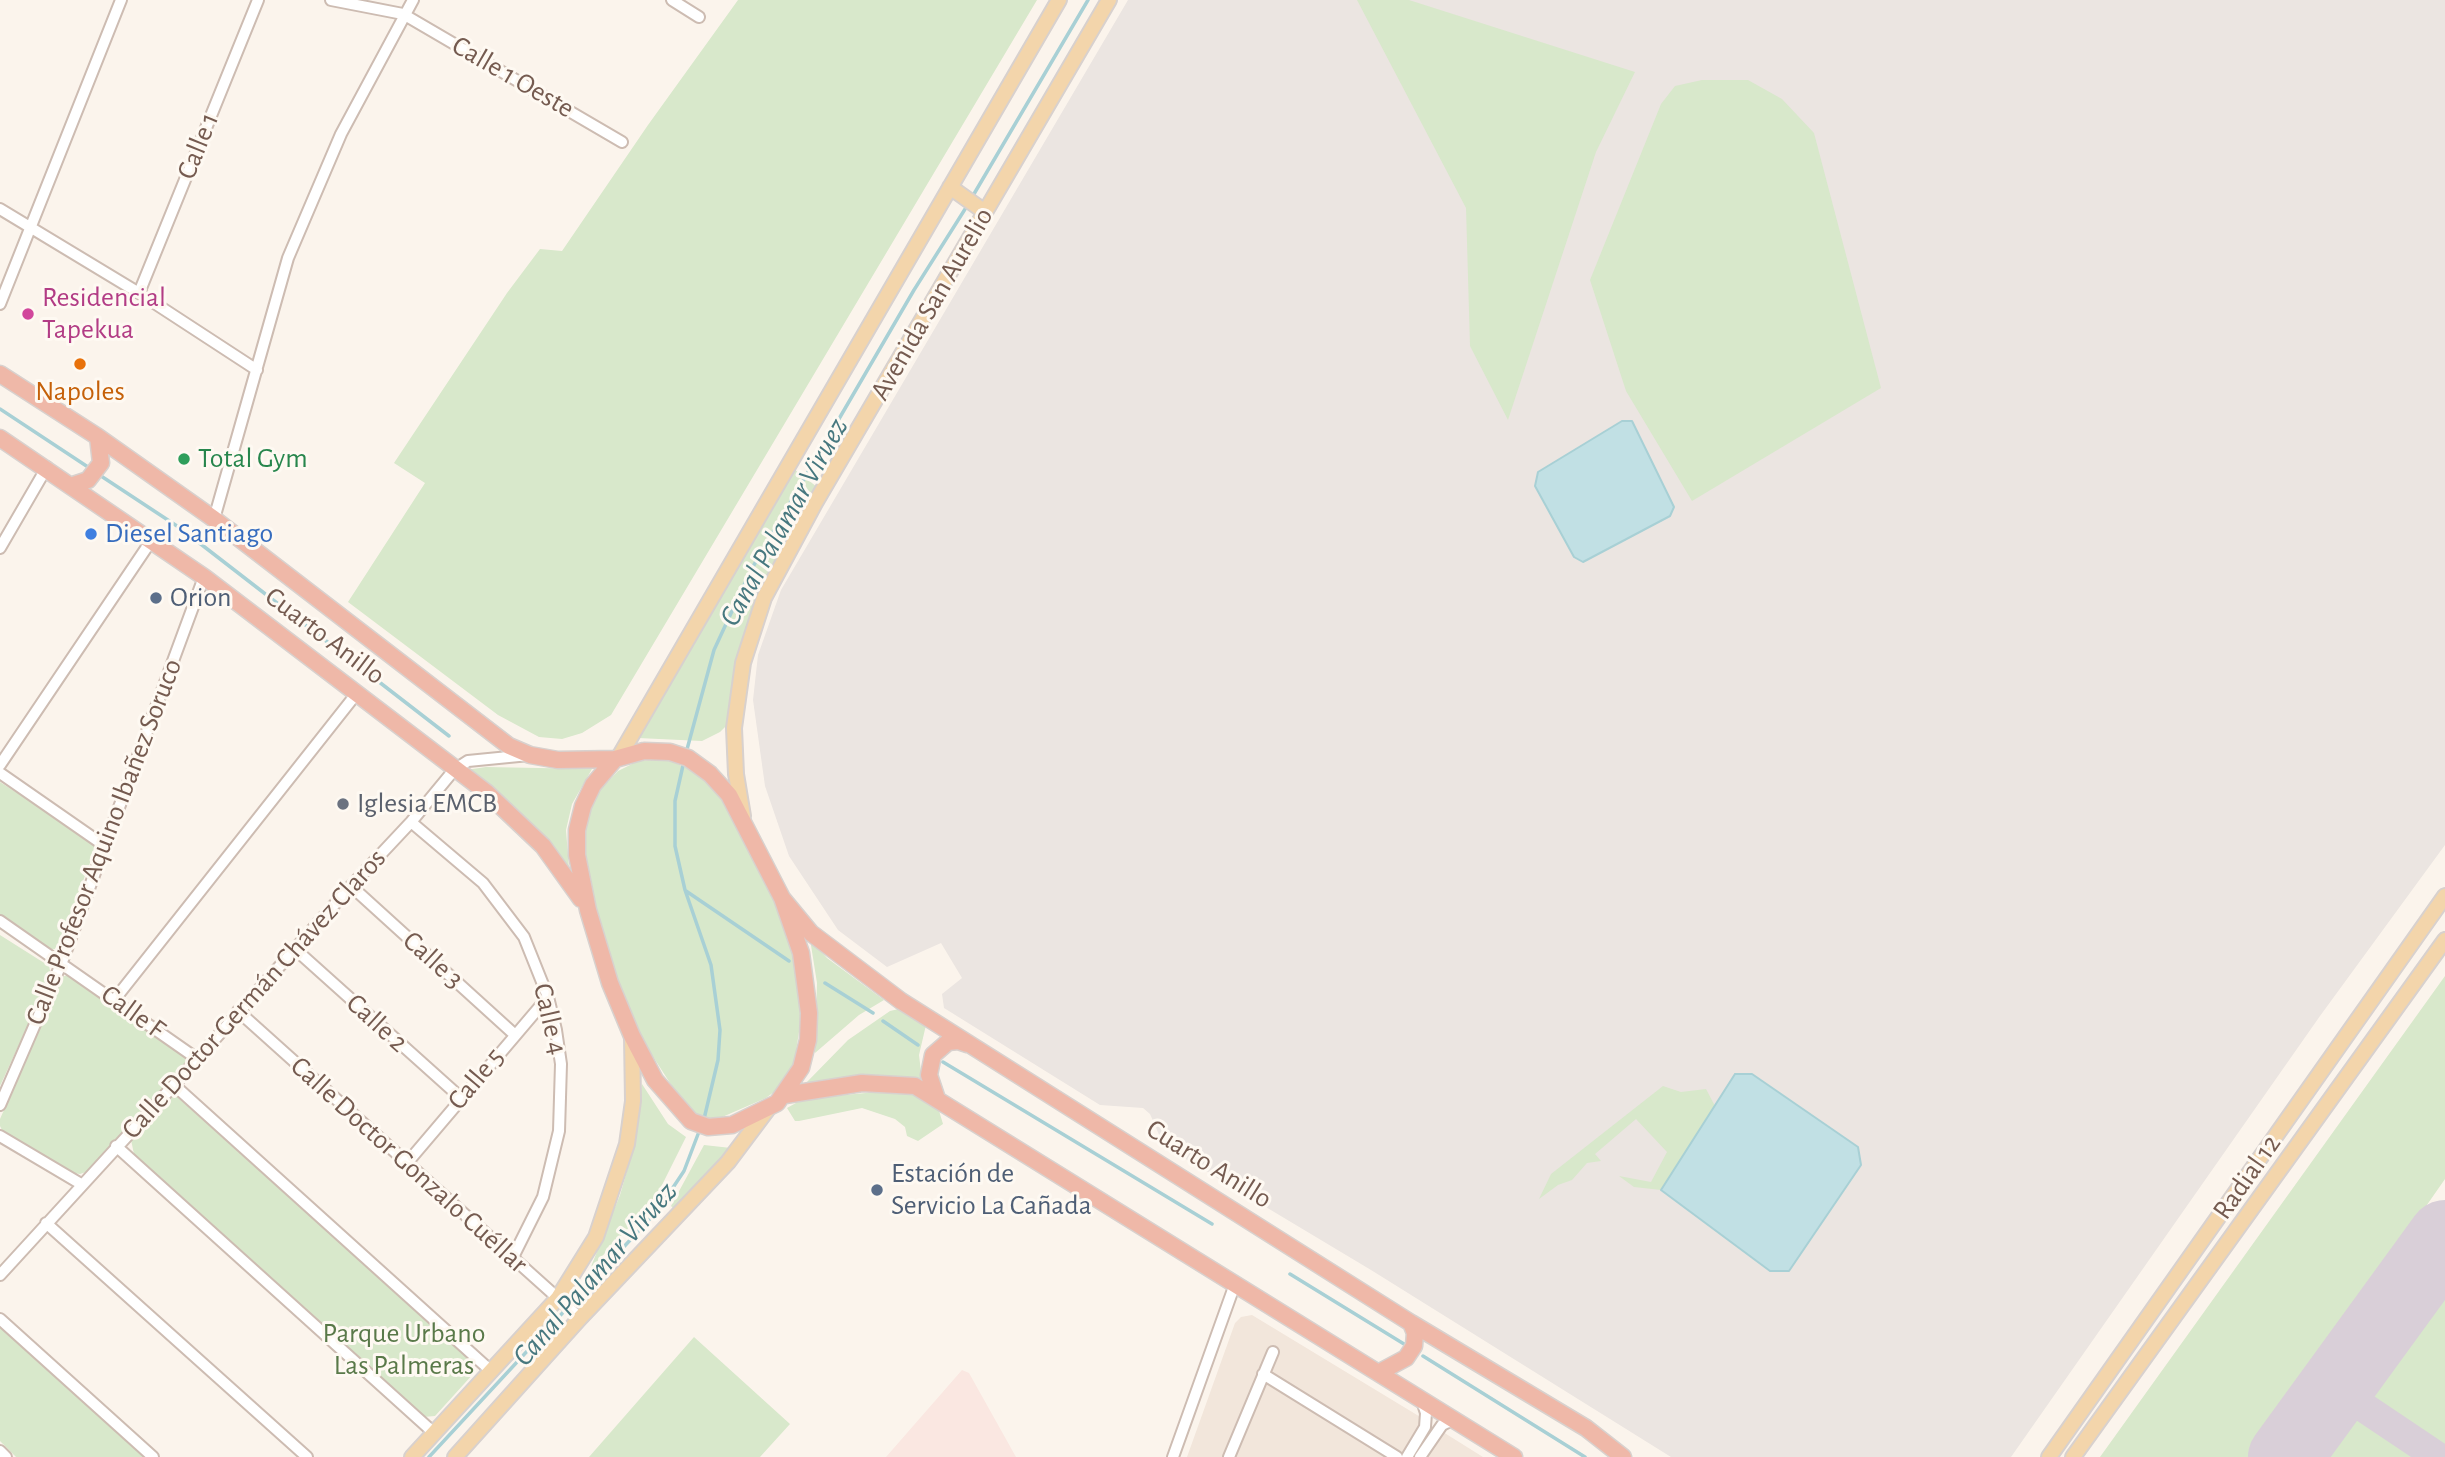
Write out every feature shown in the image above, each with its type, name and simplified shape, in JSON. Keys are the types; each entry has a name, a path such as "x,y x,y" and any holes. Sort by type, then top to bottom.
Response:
{"highway":[{"name":"Cuarto Anillo","path":"0,374 99,438 214,519 397,657 509,746 530,755 558,760 617,758 644,751 670,752 688,758 710,774 743,816"},
{"name":"Cuarto Anillo","path":"0,438 47,467 204,577 486,792 525,827 567,877 588,910"},
{"path":"99,438 100,471 96,495 99,503"},
{"path":"73,485 100,471 109,461 122,455"},
{"path":"617,758 593,785 576,830 577,855 588,910 610,983 632,1036 655,1080 684,1116 700,1125 719,1128 767,1110 785,1095 801,1068 808,1040 809,1013 801,953 782,898 743,816"},
{"name":"Cuarto Anillo","path":"782,898 811,933 844,960 968,1044 1411,1322 1586,1428 1623,1457"},
{"path":"937,1099 929,1075 933,1055 948,1042 968,1044"},
{"path":"785,1095 862,1083 915,1086 1514,1457"},
{"path":"1378,1373 1406,1358 1414,1346 1415,1333 1411,1322"},
{"path":"1586,1428 1638,1457"}],"main road":[{"name":"Avenida San Aurelio","path":"617,758 955,191 1059,0"},
{"name":"Avenida San Aurelio","path":"743,816 736,774 734,728 743,663 764,598 982,209 1109,0"},
{"path":"955,191 982,209"},
{"name":"Radial 12","path":"2049,1457 2445,896"},
{"name":"Radial 12","path":"2073,1457 2445,940"},
{"path":"412,1457 561,1300 596,1237 617,1183 627,1144 633,1101 632,1036"},
{"path":"455,1457 578,1315 728,1162 767,1110"}],"street":[{"path":"0,303 33,228 121,0"},
{"name":"Calle 1","path":"139,293 258,0"},
{"name":"Calle 1 Oeste","path":"331,0 403,14 622,142"},
{"path":"214,519 288,258 341,134 412,0"},
{"path":"672,0 699,17"},
{"path":"0,209 139,293 257,370"},
{"path":"0,548 47,467"},
{"path":"0,765 151,541"},
{"name":"Calle Profesor Aquino Ibañez Soruco","path":"0,1105 62,962 204,577"},
{"path":"115,999 356,693"},
{"path":"454,770 467,761 530,755"},
{"name":"Calle Doctor Germán Chávez Claros","path":"0,1275 411,822 454,770"},
{"path":"0,773 104,846"},
{"name":"Calle 4","path":"411,822 483,883 524,937 548,997 561,1063 559,1131 543,1197 513,1257"},
{"name":"Calle 3","path":"351,886 514,1034"},
{"name":"Calle F","path":"0,921 196,1058"},
{"name":"Calle 2","path":"295,949 460,1097"},
{"name":"Calle 5","path":"407,1163 460,1097 548,997"},
{"name":"Calle Doctor Gonzalo Cuéllar","path":"238,1011 578,1315"},
{"path":"174,1085 491,1371"},
{"path":"0,1136 81,1184"},
{"path":"116,1146 434,1433"},
{"path":"46,1223 307,1457"},
{"path":"1173,1457 1235,1284"},
{"path":"0,1319 153,1457"},
{"path":"1229,1457 1273,1352"},
{"path":"1263,1374 1397,1457"},
{"path":"1406,1457 1425,1427 1422,1401"},
{"path":"1420,1457 1442,1425 1452,1420 1459,1423"},
{"path":"0,1451 6,1457"}],"shaded area":[{"path":"1128,0 2445,0 2445,845 2320,1016 2011,1457 1671,1457 1371,1270 1164,1146 1150,1114 1143,1108 1100,1105 944,1008 942,994 962,978 941,943 887,967 838,930 789,856 765,786 753,700 758,655 781,590"},
{"path":"1252,1315 1422,1418 1419,1426 1435,1437 1443,1432 1483,1457 1187,1457 1235,1323 1241,1317"},
{"path":"962,1370 969,1373 1016,1457 886,1457"}],"green space":[{"path":"738,0 1037,0 611,715 582,733 562,739 539,737 498,715 348,602 425,483 394,463 507,293 540,249 562,251"},
{"path":"1357,0 1409,0 1635,72 1596,152 1508,420 1470,346 1466,208"},
{"path":"1702,80 1748,80 1782,99 1814,133 1881,388 1692,501 1626,391 1590,280 1661,104 1675,86"},
{"path":"794,469 817,487 758,595 733,674 729,723 720,732 702,741 638,738"},
{"path":"666,759 702,775 723,801 774,895 798,967 802,1012 793,1071 783,1085 766,1098 713,1121 692,1112 679,1097 643,1041 620,995 605,948 582,838 589,807 618,771 638,761"},
{"path":"486,767 592,769 572,804 566,830 569,868 551,844 466,770"},
{"path":"0,782 92,841 96,847 57,949 51,949 0,914"},
{"path":"0,935 49,966 51,975 0,1086"},
{"path":"810,939 827,958 884,1000 859,1015 815,1053 817,983"},
{"path":"70,974 187,1057 187,1061 86,1172 80,1174 73,1173 2,1130 0,1126 0,1119 62,977"},
{"path":"2445,976 2445,1179 2302,1384 2248,1457 2100,1457"},
{"path":"903,1008 926,1025 919,1055 922,1080 872,1076 805,1084 848,1040 890,1011"},
{"path":"642,1084 668,1124 686,1137 654,1201 590,1269 620,1195 633,1150"},
{"path":"1663,1086 1681,1092 1706,1089 1715,1106 1661,1190 1634,1187 1619,1176 1651,1182 1667,1152 1636,1119 1595,1154 1601,1161 1587,1163 1572,1180 1558,1185 1539,1199 1551,1174"},
{"path":"897,1090 917,1094 937,1104 943,1124 918,1141 907,1136 905,1127 895,1119 862,1108 795,1121 787,1108 803,1099"},
{"name":"Parque Urbano Las Palmeras","path":"175,1095 471,1361 474,1373 435,1416 423,1417 134,1154 131,1140 169,1097"},
{"path":"704,1145 731,1148 674,1209 671,1206"},
{"path":"2445,1290 2445,1457 2323,1457 2360,1405"},
{"path":"0,1325 144,1457 16,1457 0,1441"},
{"path":"694,1337 790,1424 760,1457 589,1457"}],"water":[{"path":"1622,421 1632,421 1674,507 1670,516 1583,562 1574,557 1535,486 1538,472"},
{"path":"1735,1074 1752,1074 1858,1147 1861,1165 1789,1271 1770,1271 1661,1190"}],"waterway":[{"name":"Canal Palamar Viruez","path":"971,199 1088,0"},
{"name":"Canal Palamar Viruez","path":"686,753 714,650 751,570 914,290 967,206"},
{"path":"0,409 91,469"},
{"path":"98,474 180,528 449,736"},
{"name":"Canal Palamar Viruez","path":"684,761 675,801 675,846 685,890 711,965 720,1030 718,1060 704,1119"},
{"path":"686,891 789,961"},
{"path":"825,983 873,1013"},
{"path":"883,1021 918,1045"},
{"path":"943,1062 1212,1224"},
{"name":"Canal Palamar Viruez","path":"429,1457 658,1210 684,1171 700,1129"},
{"path":"1290,1274 1404,1344"},
{"path":"1423,1356 1585,1457"}],"taxiway":[{"path":"2335,1388 2438,1457"}],"runway":[{"path":"2285,1457 2445,1237"}],"place":[{"name":"Residencial Tapekua","path":"28,314"},
{"name":"Napoles","path":"80,364"},
{"name":"Total Gym","path":"184,459"},
{"name":"Diesel Santiago","path":"91,534"},
{"name":"Orion","path":"156,598"},
{"name":"Iglesia EMCB","path":"343,804"},
{"name":"Estación de Servicio La Cañada","path":"877,1190"}]}
